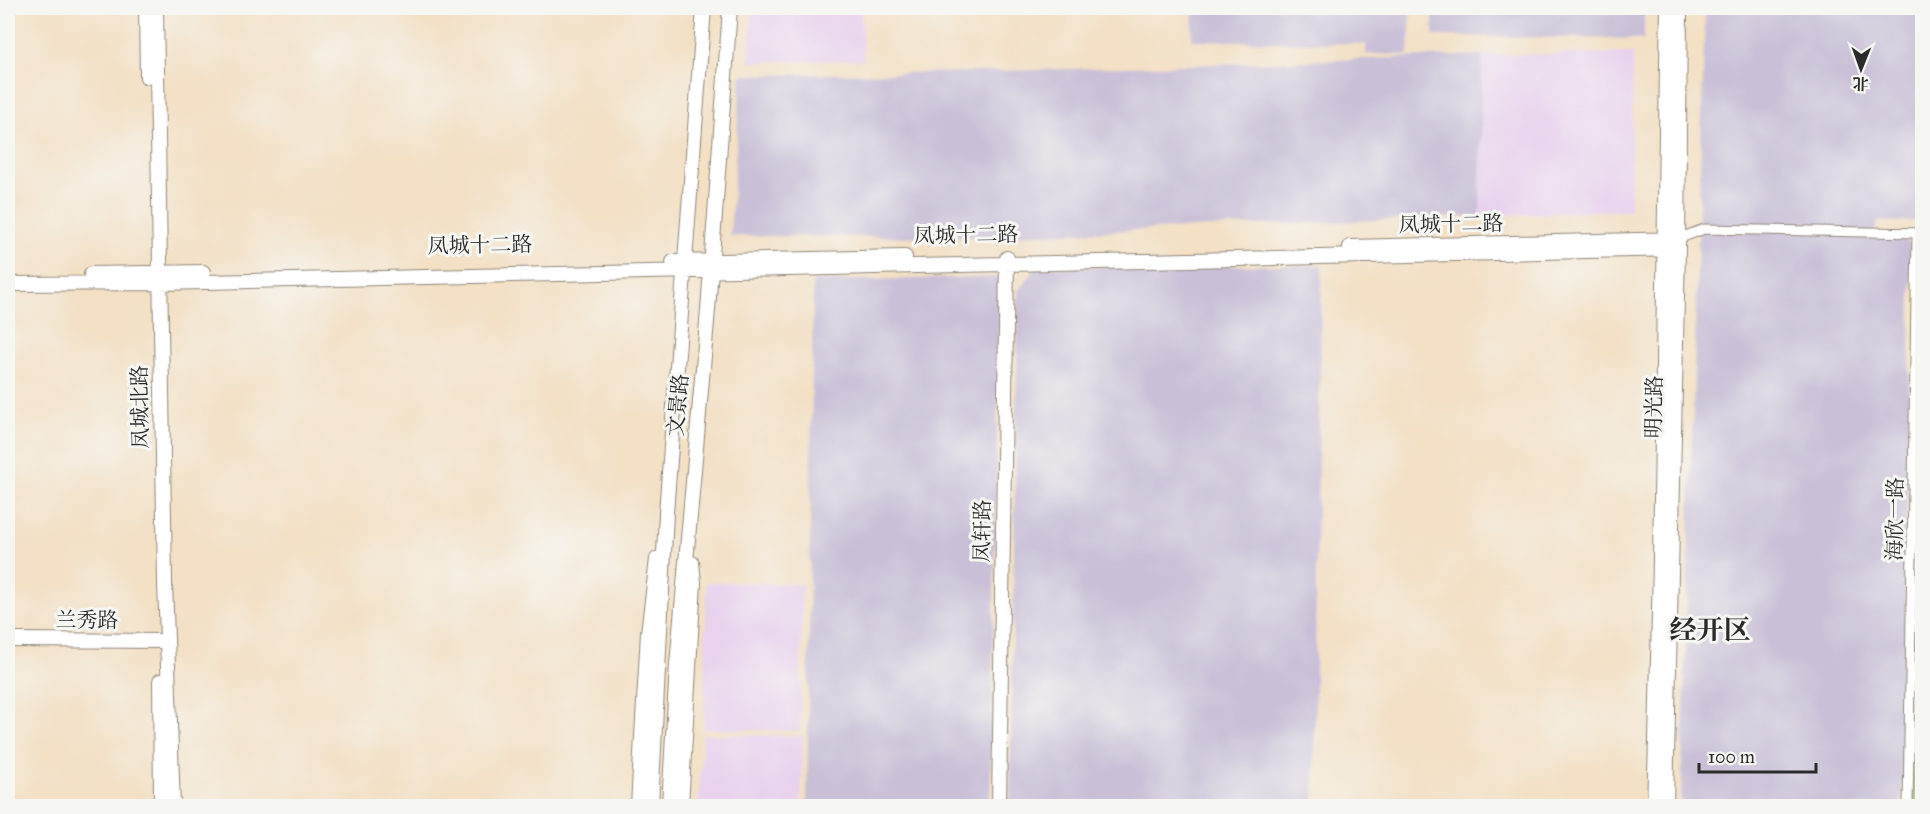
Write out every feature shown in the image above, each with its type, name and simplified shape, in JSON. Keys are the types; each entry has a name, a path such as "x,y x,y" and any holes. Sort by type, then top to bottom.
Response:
{"main road":[{"name":"凤城北路","path":"146,8 165,571 161,807"},
{"name":"凤城北路","path":"155,278 156,8"},
{"name":"文景路","path":"651,807 666,513 704,8"},
{"name":"文景路","path":"669,807 677,665 730,8"},
{"name":"明光路","path":"1654,807 1668,8"},
{"name":"明光路","path":"1666,807 1678,244 1680,8"},
{"name":"凤城十二路","path":"8,284 155,278 1678,244"},
{"name":"凤轩路","path":"999,807 1007,260"},
{"name":"凤城十二路","path":"8,276 155,278"},
{"path":"638,807 650,612 666,513"},
{"path":"681,807 694,582 688,529"},
{"name":"兰秀路","path":"8,640 163,641"},
{"name":"凤城北路","path":"163,641 173,807"}],"street":[{"path":"1877,8 1923,8"},
{"name":"凤城十二路","path":"1678,244 1704,229 1920,233"},
{"name":"海欣一路","path":"1908,807 1920,233"},
{"path":"1912,583 1923,583"}],"shaded area":[{"path":"752,8 861,8 863,60 749,62"},
{"path":"1193,8 1411,8 1409,55 1366,54 1366,44 1192,40"},
{"path":"1433,8 1644,8 1644,39 1433,36"},
{"path":"1705,8 1922,8 1922,221 1877,222 1874,236 1902,237 1912,247 1902,806 1681,806"},
{"path":"1633,53 1630,210 1480,216 1482,55"},
{"path":"1482,55 1480,216 968,237 730,236 741,75 975,72"},
{"path":"1322,265 1314,806 1010,806 1018,291 1037,267"},
{"path":"1000,277 990,806 807,806 813,281"},
{"path":"1922,408 1922,572 1919,572"},
{"path":"706,582 802,584 800,731 704,729"},
{"path":"703,734 803,736 801,806 698,806"}],"green space":[{"path":"1922,593 1922,805 1915,805 1913,803 1914,600 1920,600"}],"district":[{"name":"经开区","path":"1710,630"}]}
